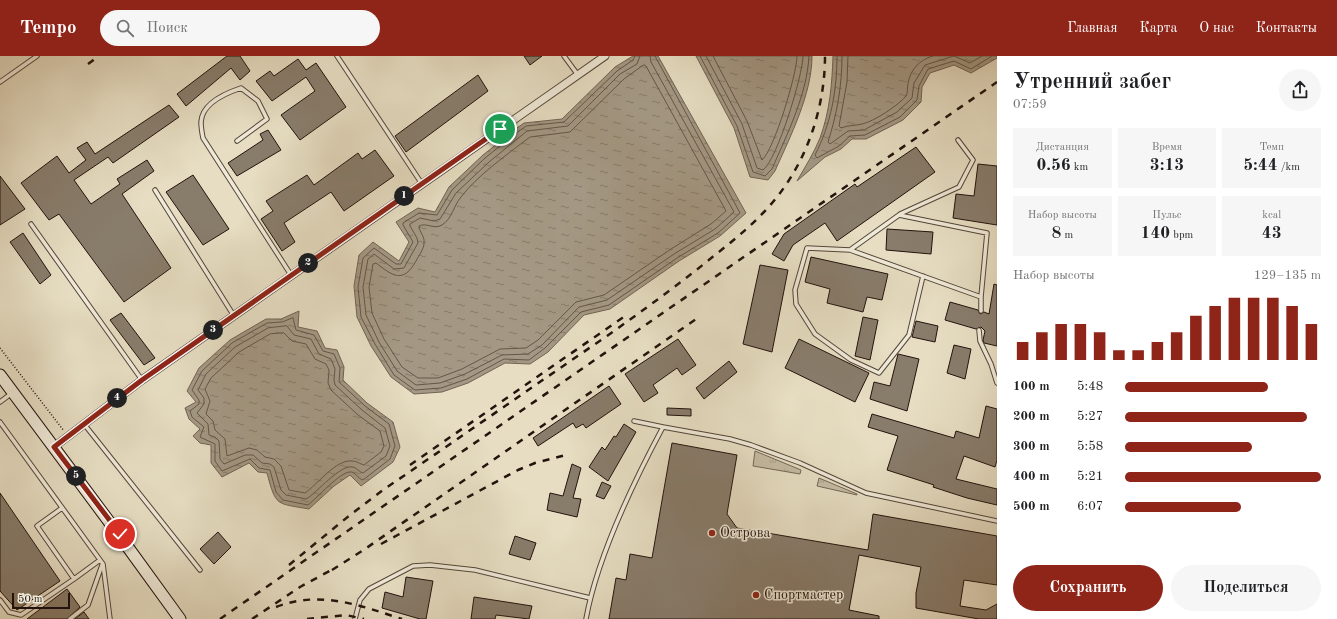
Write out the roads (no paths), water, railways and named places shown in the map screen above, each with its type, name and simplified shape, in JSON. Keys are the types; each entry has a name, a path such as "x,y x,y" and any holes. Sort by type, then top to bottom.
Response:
{"main road":[{"path":"0,375 180,619"}],"street":[{"path":"54,447 142,380 605,56"}],"lane":[{"path":"0,82 37,56"},
{"path":"337,56 422,184"},
{"path":"564,56 578,75"},
{"path":"237,141 267,119 258,101 241,88 225,93 209,105 201,120 203,138 291,275"},
{"path":"850,250 899,215 959,187 973,160 958,140"},
{"path":"155,190 234,316"},
{"path":"899,215 987,233 981,311"},
{"path":"31,224 142,380"},
{"path":"923,276 909,335 879,373 851,360 815,334 796,304 795,290 807,248 850,250 923,276 981,298"},
{"path":"979,330 980,341 991,364 997,383"},
{"path":"0,402 13,392"},
{"path":"634,421 730,439 800,463 866,493 997,521"},
{"path":"0,422 101,562 110,619"},
{"path":"84,423 200,570"},
{"path":"586,619 590,598 605,553 663,427"},
{"path":"62,508 37,526 74,579"},
{"path":"0,600 9,612 21,615 101,562"},
{"path":"70,619 88,605 101,562"},
{"path":"355,619 360,600 369,589 413,566 430,565 475,570 590,598"}],"water":[{"path":"633,56 658,56 746,213 720,236 679,261 610,309 584,315 548,352 530,364 505,363 468,383 442,392 414,394 391,377 371,346 357,317 354,286 359,255 373,242 399,261 409,242 396,222 418,208 435,212 449,187 483,155 517,128 524,123 562,119 615,67"},
{"path":"696,56 812,56 808,85 799,115 775,171 768,180 750,177 734,128"},
{"path":"833,56 997,56 997,58 971,73 954,65 930,73 922,87 921,102 903,120 866,139 852,139 841,149 825,157 797,181 815,149 826,118 830,97"},
{"path":"299,311 298,327 317,331 325,348 337,350 344,367 343,380 367,403 393,422 400,447 393,462 361,486 350,475 334,486 309,509 290,506 279,502 273,492 267,473 258,472 249,463 222,477 211,463 211,445 200,443 193,436 200,429 189,419 185,408 196,402 187,391 199,368 230,340 266,319 281,319"}],"railway":[{"path":"88,64 99,56"},
{"path":"289,565 383,490 607,336 685,279 754,222 770,206 788,182 798,166 806,148 813,131 822,94 825,56"},
{"path":"220,619 997,82"},
{"path":"410,465 625,316"},
{"path":"332,570 365,549 699,317"},
{"path":"381,544 518,470 535,463 566,455"},
{"path":"252,619 300,587 335,568"},
{"path":"276,607 293,602 308,600 339,601 402,619"},
{"path":"307,619 346,615 364,619"}],"place":[{"name":"Острова","path":"712,533"},
{"name":"Спортмастер","path":"756,595"}]}
